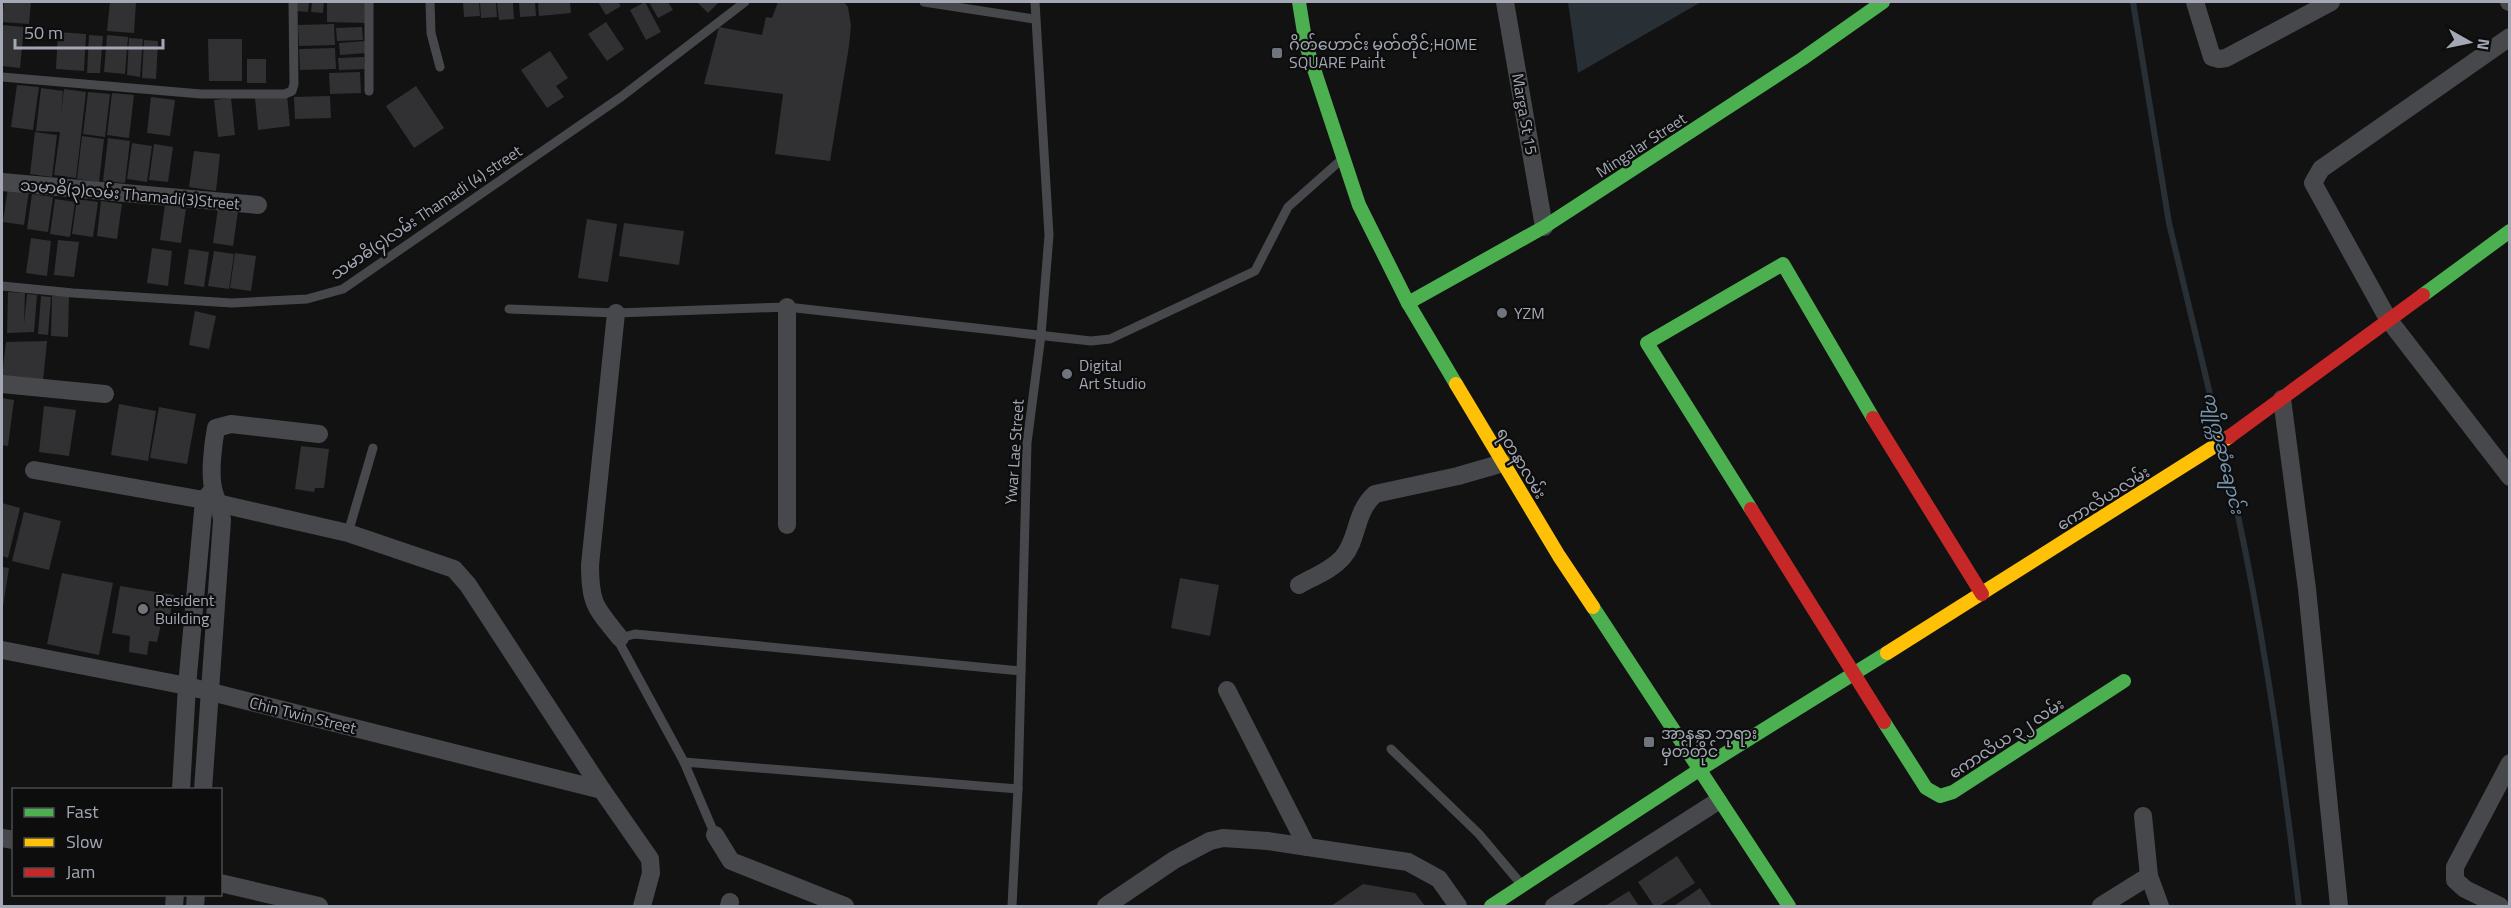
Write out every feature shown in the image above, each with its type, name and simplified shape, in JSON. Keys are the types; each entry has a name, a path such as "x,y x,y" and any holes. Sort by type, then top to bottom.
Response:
{"street":[{"name":"ရတနာလမ်း","path":"1299,2 1306,45 1342,159 1359,205 1408,303 1558,556 1789,906"},
{"name":"Marga St 15","path":"1505,2 1544,227"},
{"name":"Mingalar Street","path":"1408,303 1544,227 1802,59 1883,2"},
{"path":"2195,2 2212,57 2219,59 2226,58 2331,2"},
{"path":"2510,37 2321,169 2313,183 2388,319 2510,477"},
{"name":"သမာဓိ(၃)လမ်း Thamadi(3)Street","path":"2,183 258,205"},
{"name":"ကောလိယလမ်း","path":"1491,906 1699,770 2208,452 2510,231"},
{"path":"1855,673 1647,343 1783,264 1857,393 1982,594"},
{"path":"787,307 787,525"},
{"path":"616,313 590,565 590,593 596,608 621,638"},
{"path":"2,384 105,394"},
{"path":"2282,399 2307,589 2339,906"},
{"path":"181,788 187,686 213,498 213,442 216,428 231,424 319,434"},
{"path":"1299,585 1332,568 1345,556 1359,515 1366,502 1375,494 1458,476 1503,463"},
{"path":"34,470 213,498 348,532 454,568 468,585 602,790 650,859 651,873 642,906"},
{"path":"203,788 222,520 213,498"},
{"name":"Chin Twin Street","path":"2,650 187,686 602,790"},
{"name":"ကောလိယ ၃၂ လမ်း","path":"1855,673 1926,788 1940,796 1953,792 2124,681"},
{"path":"1227,690 1306,847"},
{"path":"2500,906 2460,885 2455,880 2455,867 2510,763"},
{"path":"1554,906 1718,801"},
{"path":"2143,816 2149,876 2160,906"},
{"path":"715,835 731,861 845,906"},
{"path":"1106,906 1174,860 1210,841 1223,838 1408,862 1439,879 1458,906"},
{"path":"2101,906 2149,876"},
{"path":"222,883 318,906"}],"lane":[{"path":"2,77 201,94 285,94 292,91 294,84 293,2"},
{"path":"369,2 369,91"},
{"path":"430,2 431,33 440,68"},
{"name":"သမာဓိ(၄)လမ်း Thamadi (4) street","path":"2,286 232,303 307,299 343,290 621,97 745,2"},
{"path":"924,2 1034,19"},
{"name":"Ywar Lae Street","path":"1012,906 1018,789 1027,443 1041,335 1049,235 1034,19 1035,2"},
{"path":"509,309 616,313 787,307 1090,341 1110,339 1255,271 1288,207 1342,159"},
{"path":"348,532 373,448"},
{"path":"715,835 684,762 620,644 621,638 635,634 1021,671"},
{"path":"1391,749 1479,834 1522,886"},
{"path":"684,762 1018,789"}],"shaded area":[{"path":"1568,2 1701,2 1578,73"}],"building":[{"path":"4,2 31,2 29,24 2,22"},
{"path":"110,2 136,2 134,33 107,31"},
{"path":"297,2 309,2 308,12 296,11"},
{"path":"312,2 324,2 323,13 311,12"},
{"path":"327,2 367,2 367,23 327,22"},
{"path":"463,2 479,2 480,16 464,17"},
{"path":"480,2 496,2 497,17 481,18"},
{"path":"497,2 513,2 514,19 499,20"},
{"path":"519,2 535,2 536,16 520,17"},
{"path":"538,2 570,2 571,13 539,16"},
{"path":"598,2 618,2 621,6 606,15"},
{"path":"645,2 661,32 646,40 630,10"},
{"path":"649,2 668,2 673,10 658,18"},
{"path":"697,2 719,2 708,13"},
{"path":"778,2 844,2 848,7 851,26 849,46 830,161 775,154 783,94 704,84 719,27 762,35 766,17 772,18"},
{"path":"606,22 624,49 607,61 588,34"},
{"path":"334,24 335,45 299,46 298,25"},
{"path":"2,25 24,27 20,68 2,66"},
{"path":"362,27 363,40 337,41 336,28"},
{"path":"58,32 86,34 84,71 56,69"},
{"path":"89,35 103,36 100,73 87,73"},
{"path":"107,35 128,37 125,74 104,72"},
{"path":"129,38 143,39 140,77 127,75"},
{"path":"208,39 242,39 242,81 209,81"},
{"path":"144,40 158,41 156,79 142,78"},
{"path":"365,41 366,53 340,55 339,43"},
{"path":"335,48 336,69 300,70 299,49"},
{"path":"550,51 568,78 556,86 564,97 547,108 521,70"},
{"path":"364,57 365,69 339,70 338,58"},
{"path":"247,59 266,59 266,83 247,83"},
{"path":"360,72 361,93 330,94 329,73"},
{"path":"17,85 39,87 33,130 11,127"},
{"path":"416,86 444,128 414,148 386,106"},
{"path":"41,88 63,91 61,114 64,89 86,92 76,178 54,175 60,132 36,131"},
{"path":"88,92 110,94 105,137 83,134"},
{"path":"112,93 134,95 129,138 107,135"},
{"path":"287,95 290,126 258,130 255,98"},
{"path":"330,96 331,118 295,119 294,97"},
{"path":"151,97 175,100 170,136 147,133"},
{"path":"231,98 235,135 218,137 214,100"},
{"path":"35,132 57,135 52,177 30,174"},
{"path":"82,136 104,139 99,182 77,179"},
{"path":"108,138 130,141 125,183 103,181"},
{"path":"132,143 152,146 147,182 127,179"},
{"path":"154,144 173,147 168,182 149,180"},
{"path":"194,151 220,154 216,191 189,187"},
{"path":"8,187 29,190 24,225 3,222"},
{"path":"32,194 53,197 48,232 27,229"},
{"path":"55,199 75,202 70,237 50,234"},
{"path":"77,199 98,202 93,237 72,234"},
{"path":"101,201 122,204 117,239 97,236"},
{"path":"165,205 186,208 181,243 160,240"},
{"path":"218,208 238,211 233,246 213,243"},
{"path":"587,219 617,224 608,282 578,278"},
{"path":"624,223 684,231 679,265 619,256"},
{"path":"31,238 51,241 47,276 26,273"},
{"path":"58,240 79,242 74,277 54,275"},
{"path":"152,248 172,251 168,286 147,283"},
{"path":"189,249 209,252 204,287 184,284"},
{"path":"214,251 234,254 229,289 208,286"},
{"path":"235,253 256,256 251,291 230,288"},
{"path":"8,292 25,293 24,324 27,294 37,295 34,332 7,333"},
{"path":"41,296 51,297 48,335 38,334"},
{"path":"52,296 69,296 68,337 51,336"},
{"path":"195,311 216,316 209,349 189,345"},
{"path":"47,341 43,381 2,376 6,342"},
{"path":"2,398 14,400 8,446 2,445"},
{"path":"119,404 156,411 148,461 111,455"},
{"path":"44,406 76,410 69,456 39,452"},
{"path":"159,407 196,414 187,464 150,458"},
{"path":"301,446 329,449 324,488 315,488 314,492 295,489"},
{"path":"2,503 20,508 8,558 2,556"},
{"path":"24,512 61,521 49,570 12,561"},
{"path":"2,567 9,568 3,606 2,606"},
{"path":"62,573 113,583 99,655 47,644"},
{"path":"1180,578 1219,585 1210,636 1171,628"},
{"name":"Resident Building","path":"120,586 174,595 168,625 161,624 157,642 149,641 147,655 129,652 130,636 112,633"},
{"path":"1677,856 1695,883 1659,906 1654,906 1638,882"},
{"path":"1363,884 1415,893 1425,906 1331,906"},
{"path":"1700,888 1712,906 1674,906"},
{"path":"1629,891 1639,906 1605,906"}],"waterway":[{"name":"ကျိုက္ကဆံချောင်း","path":"2133,2 2169,223 2220,436"},
{"name":"ကျိုက္ကဆံချောင်း","path":"2223,449 2248,562 2268,676 2299,906"}],"traffic: fast":[{"path":"1299,2 1306,45 1359,205 1408,303 1456,384"},
{"path":"1408,303 1544,227 1802,59 1883,2"},
{"path":"2423,295 2510,231"},
{"path":"1751,509 1647,343 1783,264 1873,418"},
{"path":"1593,607 1789,906"},
{"path":"1491,906 1699,770 1887,653"},
{"path":"1884,722 1926,788 1940,796 1953,792 2124,681"}],"traffic: slow":[{"path":"1456,384 1559,556 1593,607"},
{"path":"1887,653 2229,437"}],"traffic: jam":[{"path":"2229,437 2423,295"},
{"path":"1873,418 1982,594"},
{"path":"1751,509 1884,722"}],"place":[{"name":"ဂိတ်ဟောင်း မှတ်တိုင်;HOME SQUARE Paint","path":"1277,53"},
{"name":"YZM","path":"1502,313"},
{"name":"Digital Art Studio","path":"1067,374"},
{"name":"Resident Building","path":"143,609"},
{"name":"အာနန္ဒာ ဘုရား မှတ်တိုင်","path":"1649,742"}]}
